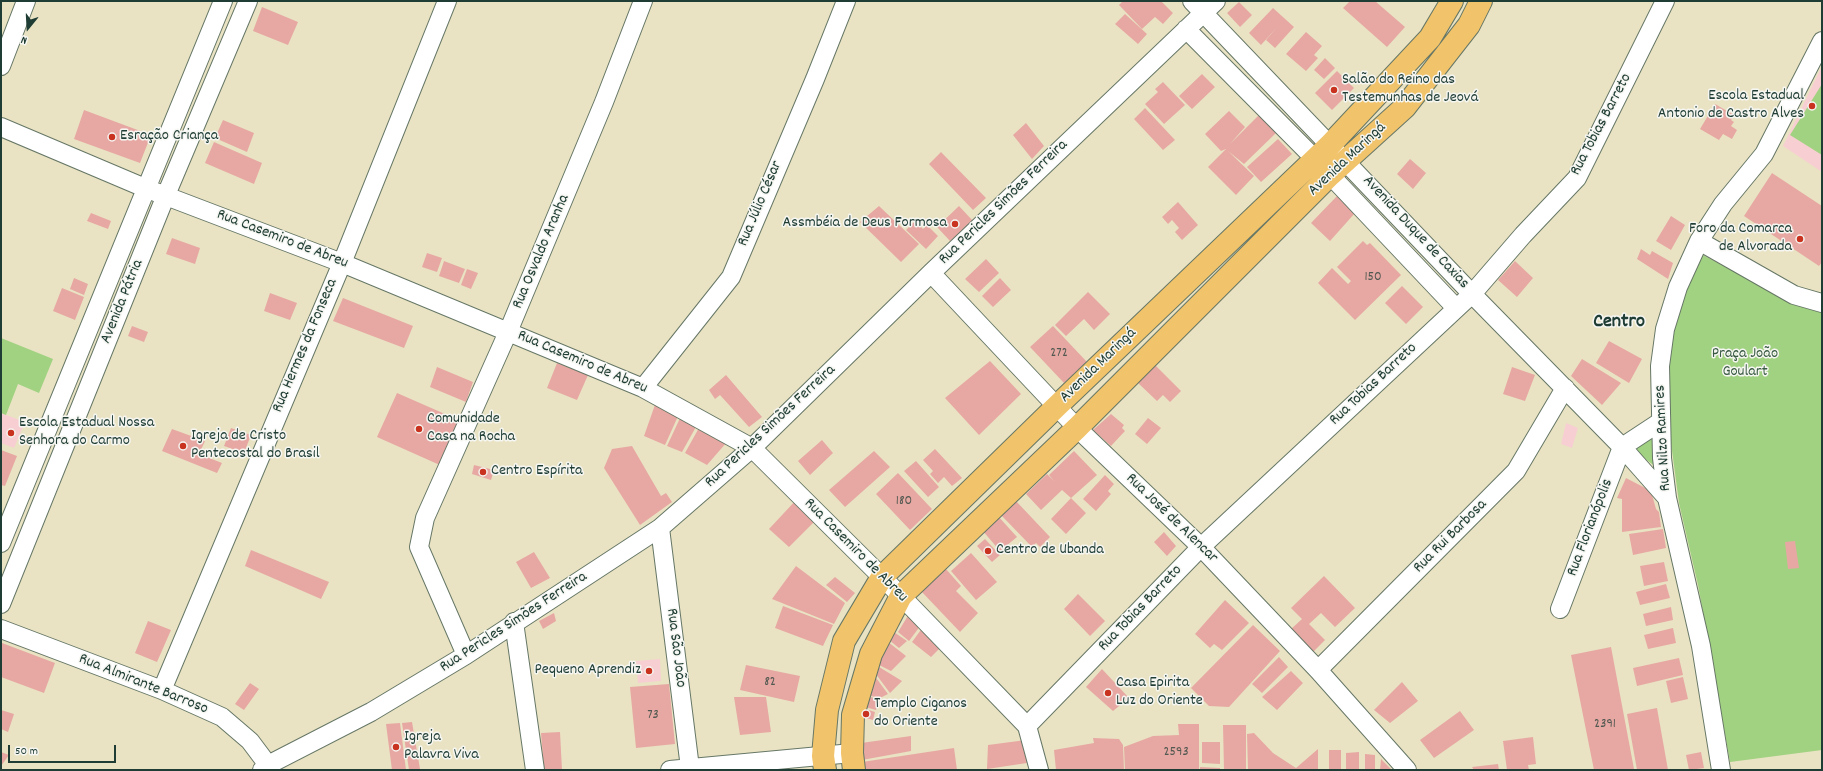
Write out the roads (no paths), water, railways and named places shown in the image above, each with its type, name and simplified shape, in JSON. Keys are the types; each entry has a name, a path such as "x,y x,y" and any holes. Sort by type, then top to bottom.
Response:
{"main road":[{"name":"Avenida Maringá","path":"824,763 827,710 844,641 882,578 1057,406 1322,152 1430,38 1452,1"},
{"name":"Avenida Maringá","path":"853,761 853,715 871,654 901,596 1077,428 1330,176 1405,107 1469,25 1481,1"}],"street":[{"path":"1,66 26,1"},
{"name":"Avenida Pátria","path":"1,542 223,1"},
{"name":"Avenida Pátria","path":"1,604 166,195 248,1"},
{"name":"Rua Hermes da Fonseca","path":"162,690 342,263 447,1"},
{"name":"Rua Osvaldo Aranha","path":"466,655 419,547 426,518 508,332 604,102 643,1"},
{"name":"Rua Júlio César","path":"643,388 731,277 815,79 846,1"},
{"name":"Rua Tobias Barreto","path":"1027,726 1201,547 1472,294 1523,235 1577,178 1665,1"},
{"name":"Avenida Duque de Caxias","path":"1204,5 1322,152 1330,176 1456,308"},
{"name":"Rua Pericles Simões Ferreira","path":"267,768 371,712 466,655 514,622 660,528 752,448 931,273 1186,29 1204,5"},
{"name":"Avenida Duque de Caxias","path":"1186,29 1322,152 1347,161 1472,294 1622,447 1667,498"},
{"name":"Rua Nilzo Ramires","path":"1721,770 1701,646 1667,498 1662,458 1660,422 1660,366 1665,330 1678,287 1699,241 1723,204 1764,154 1822,40"},
{"name":"Rua Casemiro de Abreu","path":"1,127 146,188 342,263 643,388 752,448 901,596 1027,726 1039,770"},
{"path":"1699,241 1794,295 1822,303"},
{"name":"Rua José de Alencar","path":"931,273 1077,428 1201,547 1318,670 1407,770"},
{"name":"Rua Rui Barbosa","path":"1318,670 1516,471 1565,388"},
{"path":"1622,447 1660,422"},
{"name":"Rua Florianópolis","path":"1560,609 1622,447"},
{"name":"Rua São João","path":"660,528 690,768"},
{"path":"514,622 535,770"},
{"name":"Rua Almirante Barroso","path":"1,629 162,690 222,717 250,741 267,768"},
{"path":"670,770 853,761"}],"place":[{"name":"Salão do Reino das Testemunhas de Jeová","path":"1334,90"},
{"name":"Escola Estadual Antonio de Castro Alves","path":"1812,106"},
{"name":"Esração Criança","path":"112,137"},
{"name":"Assmbéia de Deus Formosa","path":"955,224"},
{"name":"Foro da Comarca de Alvorada","path":"1800,239"},
{"name":"Comunidade Casa na Rocha","path":"419,429"},
{"name":"Escola Estadual Nossa Senhora do Carmo","path":"11,433"},
{"name":"Igreja de Cristo Pentecostal do Brasil","path":"183,446"},
{"name":"Centro Espírita","path":"483,472"},
{"name":"Centro de Ubanda","path":"988,551"},
{"name":"Pequeno Aprendiz","path":"649,671"},
{"name":"Casa Epirita Luz do Oriente","path":"1108,693"},
{"name":"Templo Ciganos do Oriente","path":"866,714"},
{"name":"Igreja Palavra Viva","path":"396,747"}],"district":[{"name":"Centro","path":"1619,323"}],"park label":[{"name":"Praça João Goulart","path":"1745,364"}]}
